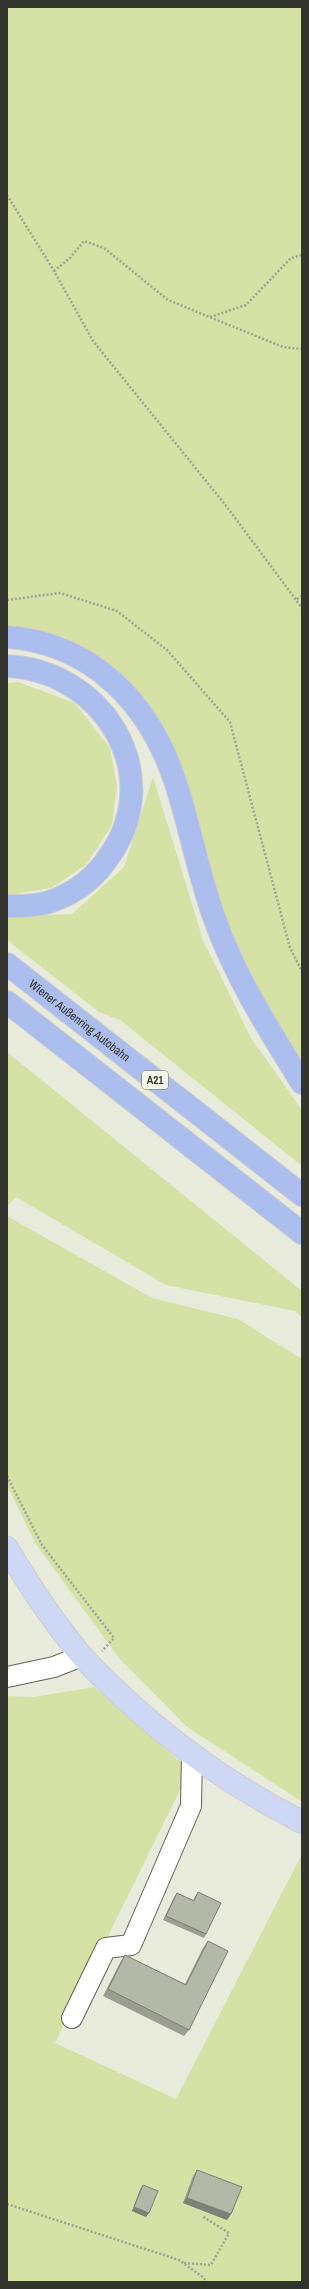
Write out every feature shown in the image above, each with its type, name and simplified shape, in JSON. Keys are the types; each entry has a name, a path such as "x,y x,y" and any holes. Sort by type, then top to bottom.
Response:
{"highway":[{"path":"7,637 34,640 55,646 93,666 113,680 130,698 147,722 162,748 175,781 202,883 232,960 268,1028 302,1083"},
{"path":"7,666 36,671 59,679 80,691 97,705 112,722 123,743 129,766 132,787 125,831 102,867 89,881 72,892 51,902 28,906 7,906"},
{"name":"Wiener Außenring Autobahn","path":"7,964 302,1195"},
{"name":"A21","path":"7,1002 302,1233"}],"main road":[{"path":"7,1548 50,1615 82,1656 148,1720 192,1754 250,1793 302,1822"}],"street":[{"path":"7,1677 54,1667 82,1656"},
{"path":"72,2018 106,1948 131,1945 191,1806 192,1754"}],"path":[{"path":"7,195 54,271 93,341 227,507 297,599 302,608"},
{"path":"54,271 70,258 84,241 104,248 168,300 283,347 302,349"},
{"path":"210,317 246,305 291,258 302,255"},
{"path":"7,600 60,593 117,611 168,650 230,722 290,948 302,971"},
{"path":"297,599 302,596"},
{"path":"7,1476 42,1545 114,1638 102,1651 82,1656"},
{"path":"7,2204 158,2252 183,2263 204,2278 206,2282"},
{"path":"183,2263 210,2265 228,2233 202,2216"}],"green space":[{"path":"7,7 302,7 302,1066 269,1011 233,944 130,684 65,637 7,628"},
{"path":"18,682 75,703 110,748 117,786 112,825 86,865 51,888 10,895 7,894 7,683"},
{"path":"153,777 203,940 251,1038 302,1110 302,1166 120,1020 99,1012 7,940 7,916 72,914 124,867"},
{"path":"7,1052 302,1291 302,1318 295,1311 166,1285 16,1197 7,1206"},
{"path":"7,1216 152,1298 238,1319 302,1359 302,1802 186,1726 120,1659 35,1543 7,1485"},
{"path":"94,1687 190,1770 55,2043 176,2099 302,1854 302,2282 7,2282 7,1696 34,1697"}],"building":[{"path":"198,1892 221,1903 206,1934 166,1916 177,1893 194,1901"},
{"path":"208,1941 228,1951 189,2030 108,1989 125,1955 186,1985"},
{"path":"197,2170 242,2187 231,2214 187,2198"},
{"path":"143,2185 158,2191 149,2213 134,2207"}]}
